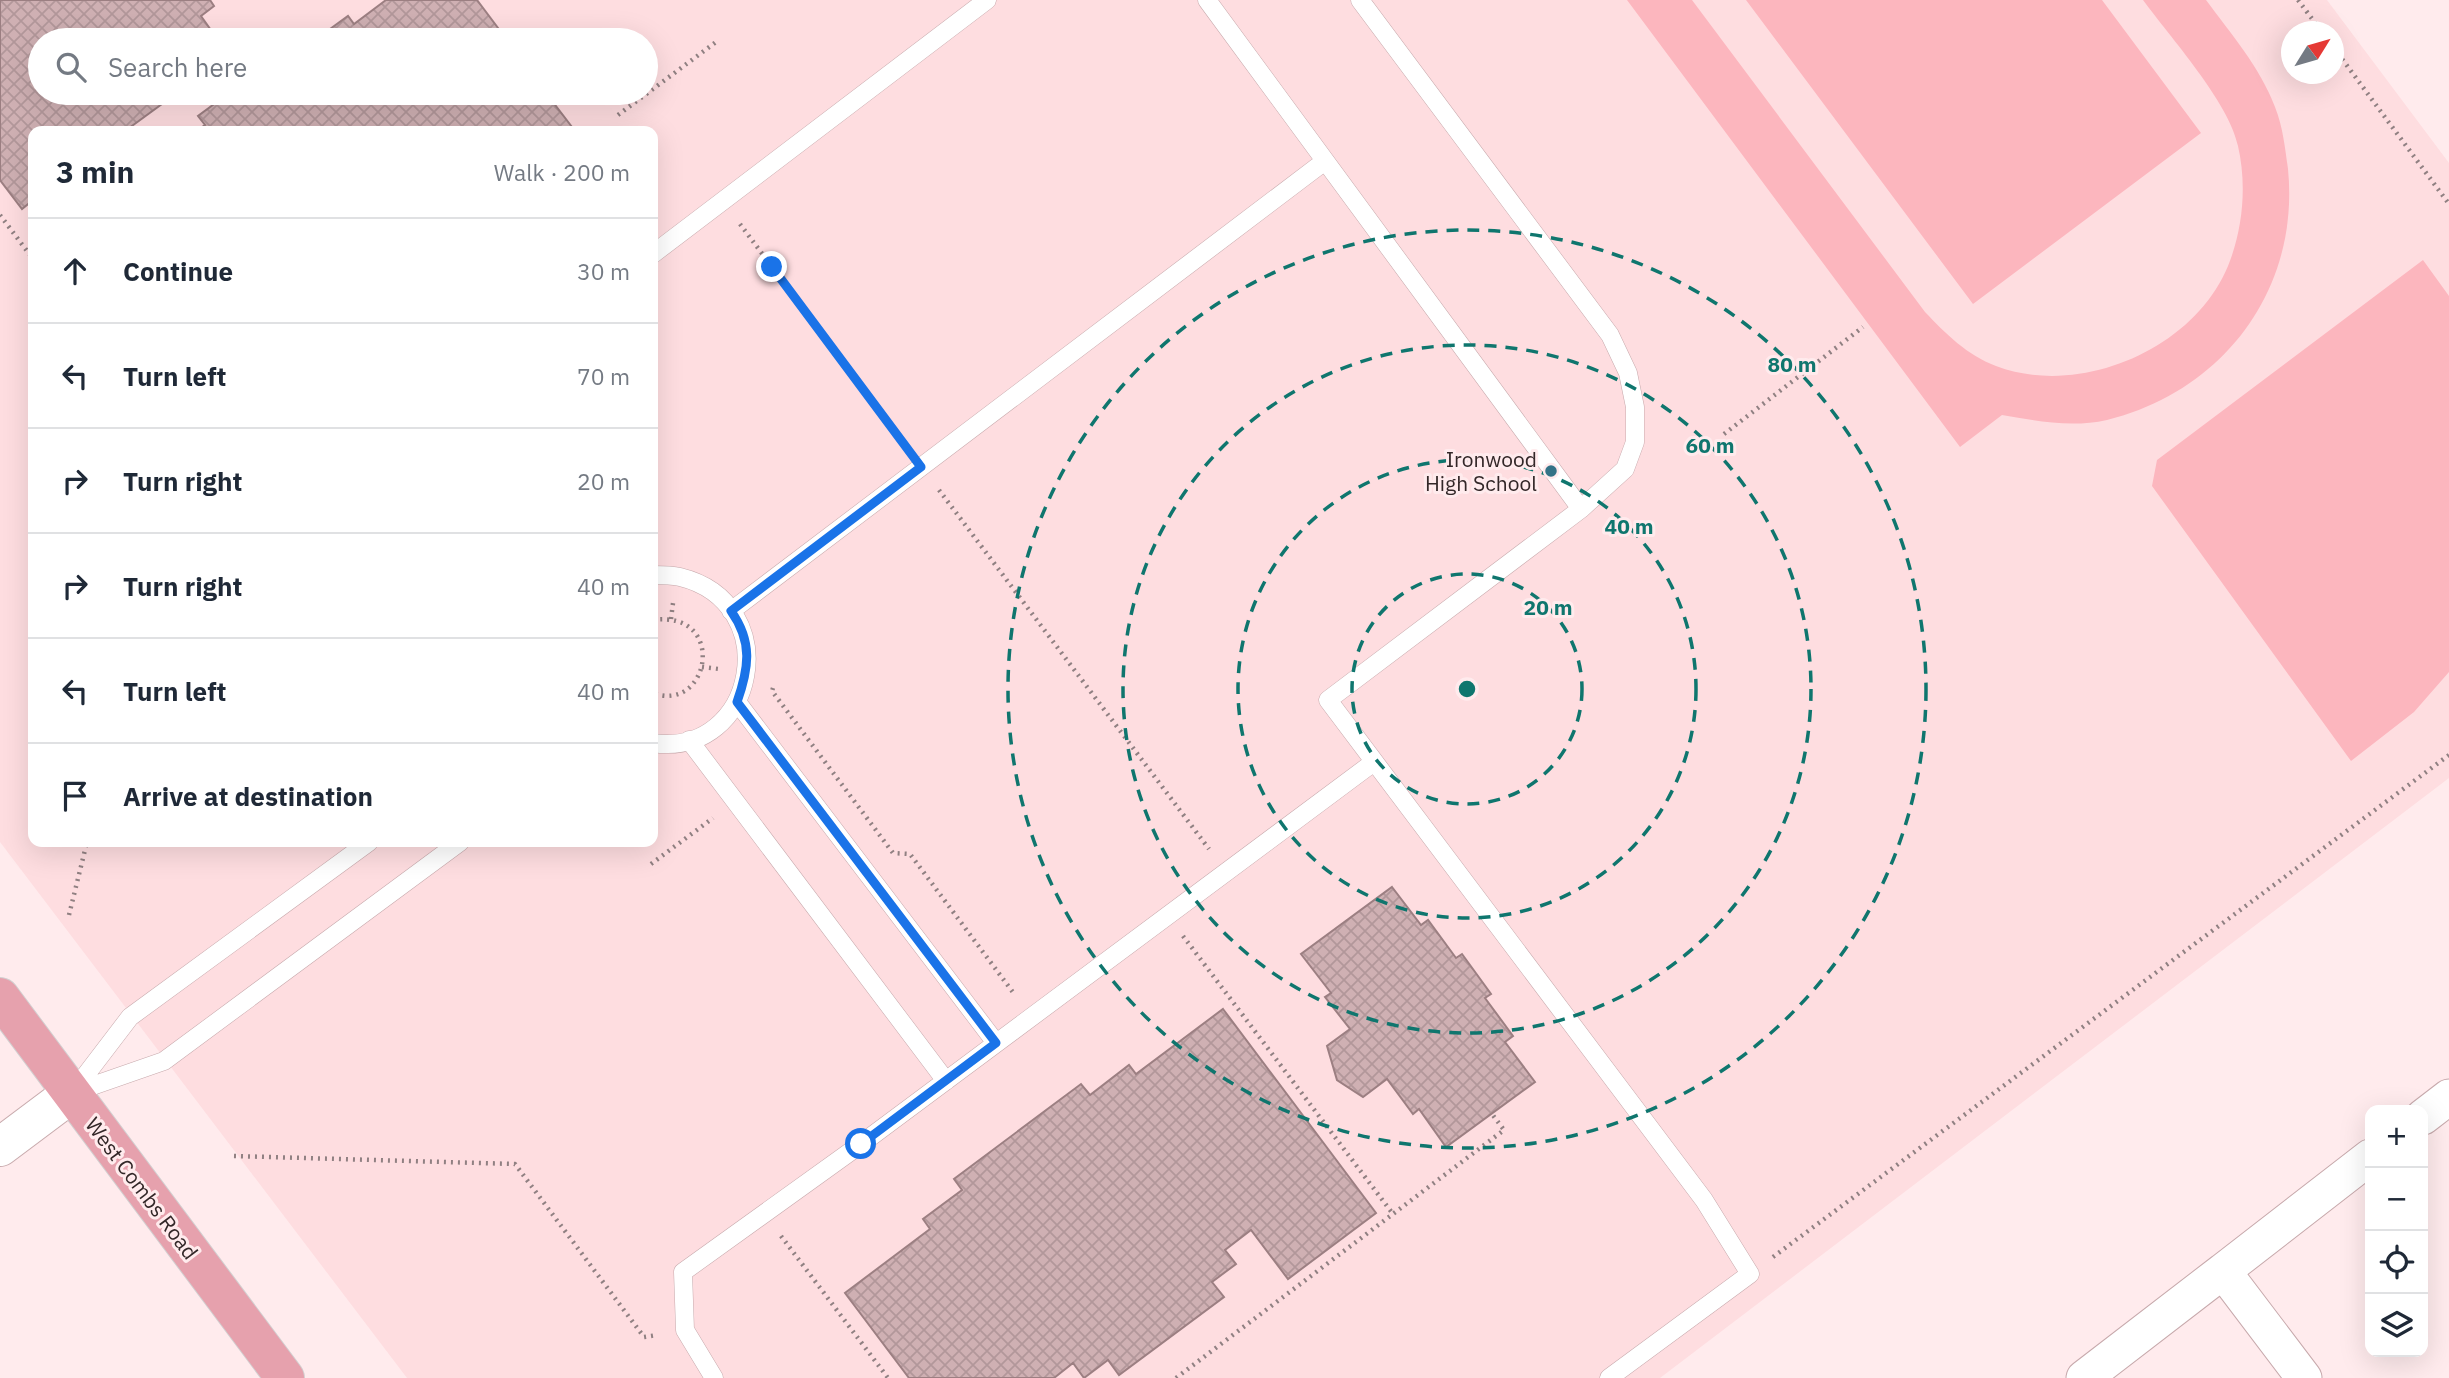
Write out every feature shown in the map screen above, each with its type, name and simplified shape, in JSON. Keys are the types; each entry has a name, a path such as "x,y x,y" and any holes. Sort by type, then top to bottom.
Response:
{"main road":[{"name":"West Combs Road","path":"0,997 285,1378"}],"street":[{"path":"0,1147 72,1093"},
{"path":"2428,1113 2449,1097"},
{"path":"2084,1378 2365,1161"},
{"path":"2222,1270 2304,1378"}],"lane":[{"path":"658,250 987,0"},
{"path":"1207,0 1581,509"},
{"path":"1360,0 1609,335 1628,373 1635,407 1635,442 1625,469 1581,509 1328,700 1704,1200 1750,1274 1609,1378"},
{"path":"731,611 1325,161"},
{"path":"658,575 677,576 703,585 724,601 740,624 747,650 746,671 737,702 724,719 708,732 689,740 658,744"},
{"path":"737,702 996,1043"},
{"path":"689,740 946,1081"},
{"path":"714,1378 685,1330 683,1272 946,1081 1374,762"},
{"path":"72,1093 130,1017 362,847"},
{"path":"72,1093 164,1060 453,847"}],"path":[{"path":"2298,0 2314,21"},
{"path":"658,85 716,42"},
{"path":"2344,63 2449,204"},
{"path":"618,115 631,105"},
{"path":"722,200 1227,872"},
{"path":"0,215 28,252"},
{"path":"0,228 6,223"},
{"path":"1724,434 1864,327"},
{"path":"658,620 671,619 689,627 698,637 704,661 701,673 684,691 672,695 658,694"},
{"path":"746,671 775,673 772,691 893,853 910,853 1031,1017"},
{"path":"1750,1274 2449,755"},
{"path":"69,915 86,847"},
{"path":"1181,932 1393,1214"},
{"path":"1176,1378 1504,1130 1492,1114"},
{"path":"234,1156 515,1164 644,1337 685,1330"},
{"path":"779,1233 888,1378"}],"shaded area":[{"name":"Ironwood High School","path":"0,0 2327,0 2343,21 2281,21 2281,84 2344,84 2344,23 2449,163 2449,778 1660,1378 407,1378 0,842"},
{"path":"1627,0 1692,0 1925,312 1949,336 1966,350 1996,366 2029,374 2063,376 2097,370 2131,359 2162,343 2189,321 2212,295 2228,266 2242,207 2238,146 2223,110 2211,90 2143,0 2206,0 2261,78 2269,92 2282,130 2288,169 2288,213 2281,255 2267,294 2246,329 2219,359 2186,385 2149,406 2107,420 2080,423 2054,423 2002,415 1960,447"},
{"path":"1746,0 2102,0 2201,133 1973,304"},
{"path":"2423,260 2449,296 2449,672 2414,712 2351,761 2152,486 2157,460"}],"building":[{"path":"0,0 210,0 214,6 201,16 210,28 28,28 28,105 161,105 132,126 28,126 28,204 22,209 0,180"},
{"path":"386,0 477,0 498,28 332,28 348,16 354,24"},
{"path":"213,105 555,105 571,126 204,126 198,116"},
{"path":"1392,887 1421,925 1428,920 1456,958 1462,954 1491,994 1485,998 1513,1036 1505,1042 1535,1082 1446,1147 1419,1109 1413,1114 1387,1079 1363,1097 1337,1080 1327,1046 1350,1029 1325,997 1331,993 1301,954"},
{"path":"1223,1009 1376,1213 1288,1279 1251,1230 1225,1250 1236,1264 1212,1282 1224,1297 1119,1375 1108,1360 1084,1378 1073,1363 1054,1378 909,1378 845,1293 930,1229 923,1219 962,1190 954,1179 1081,1084 1090,1095 1129,1065 1136,1074"}],"place":[{"name":"Ironwood High School","path":"1551,471"}],"route":[{"path":"772,267 921,467 731,611 740,624 747,650 746,677 737,702 996,1043 861,1144"}]}
